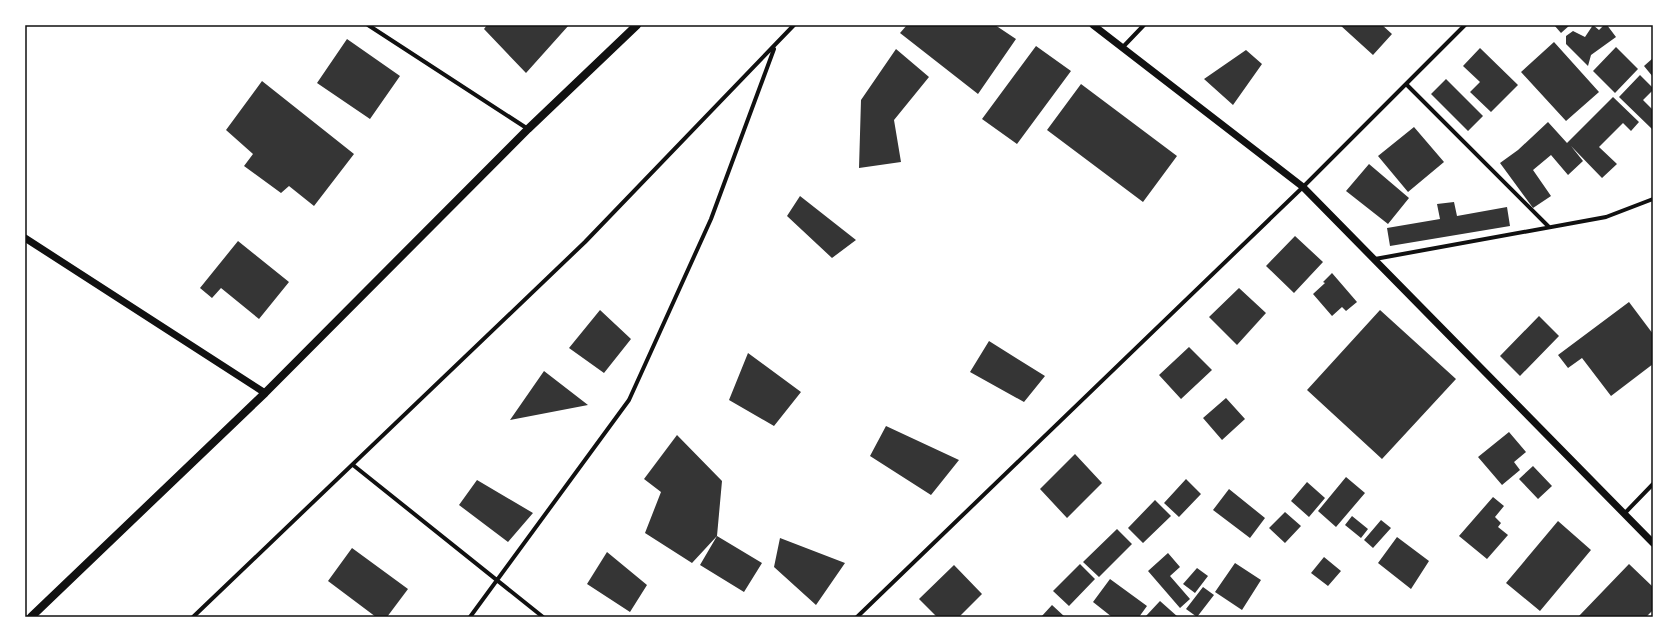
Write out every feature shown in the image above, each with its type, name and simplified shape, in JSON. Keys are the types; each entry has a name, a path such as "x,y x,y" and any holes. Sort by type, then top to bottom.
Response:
{"main road":[{"path":"31,617 265,393 528,129 637,25"}],"street":[{"path":"368,25 528,129"},
{"path":"193,617 585,242 794,25"},
{"path":"1092,25 1303,187 1373,260 1653,543"},
{"path":"1122,48 1144,25"},
{"path":"857,617 1303,187 1465,25"},
{"path":"470,617 628,400 711,219 775,46"},
{"path":"1406,84 1549,227"},
{"path":"1373,260 1606,217 1653,199"},
{"path":"25,238 265,393"},
{"path":"353,465 543,617"},
{"path":"1624,514 1653,484"}],"building":[{"path":"487,25 569,25 526,73 484,29"},
{"path":"907,25 995,25 1016,39 978,94 900,33"},
{"path":"1340,25 1382,25 1392,34 1373,55"},
{"path":"1554,25 1570,25 1561,33"},
{"path":"1593,25 1599,30 1604,25 1607,25 1616,37 1591,55 1588,66 1566,44 1566,36 1573,31 1585,37"},
{"path":"347,39 400,76 370,119 317,83"},
{"path":"1554,42 1599,92 1566,121 1521,72"},
{"path":"1036,46 1071,71 1017,144 982,119"},
{"path":"1616,47 1638,69 1615,93 1593,71"},
{"path":"1480,48 1518,85 1491,112 1470,92 1480,82 1463,66"},
{"path":"896,49 929,77 894,120 901,162 859,168 861,100"},
{"path":"1246,50 1262,64 1233,105 1204,79"},
{"path":"1653,58 1653,77 1644,66"},
{"path":"1640,75 1653,88 1653,90 1643,100 1653,110 1653,130 1619,97"},
{"path":"1446,79 1483,116 1468,131 1431,94"},
{"path":"262,81 354,154 314,206 289,186 281,193 244,166 253,154 226,130"},
{"path":"1081,84 1177,156 1143,202 1047,130"},
{"path":"1613,97 1639,122 1631,131 1623,123 1599,147 1617,164 1602,178 1571,146 1583,161 1568,175 1551,155 1533,170 1551,196 1533,208 1500,163 1518,150 1548,122 1567,143"},
{"path":"1414,127 1444,162 1408,192 1378,156"},
{"path":"1369,164 1409,198 1388,224 1346,191"},
{"path":"800,196 856,240 832,258 787,216"},
{"path":"1454,202 1457,216 1507,207 1510,226 1390,246 1387,228 1440,219 1437,204"},
{"path":"1295,236 1323,262 1294,293 1266,266"},
{"path":"238,241 289,282 259,319 221,288 212,298 200,288"},
{"path":"1332,273 1357,302 1346,311 1342,307 1332,316 1313,294 1325,283 1323,282"},
{"path":"1239,288 1266,313 1237,345 1209,317"},
{"path":"1629,302 1653,334 1653,364 1611,396 1582,358 1568,368 1558,355"},
{"path":"600,310 631,339 604,373 569,348"},
{"path":"1380,310 1456,379 1382,459 1307,390"},
{"path":"1539,316 1559,336 1520,376 1500,356"},
{"path":"989,341 1045,376 1024,402 970,372"},
{"path":"1189,347 1212,370 1181,399 1159,375"},
{"path":"748,353 801,392 774,426 729,400"},
{"path":"544,371 588,405 510,420"},
{"path":"1226,398 1245,419 1222,440 1203,418"},
{"path":"886,426 959,460 931,495 870,456"},
{"path":"1509,432 1526,452 1514,462 1520,470 1502,485 1478,457"},
{"path":"677,435 722,481 717,536 692,563 645,533 661,492 644,479"},
{"path":"1075,454 1102,483 1067,518 1040,489"},
{"path":"1533,466 1552,486 1538,499 1519,479"},
{"path":"1346,477 1365,493 1336,527 1318,511"},
{"path":"1186,479 1201,494 1179,517 1164,503"},
{"path":"477,480 533,513 508,542 459,505"},
{"path":"1307,482 1325,498 1309,517 1291,501"},
{"path":"1229,489 1265,518 1250,538 1213,510"},
{"path":"1493,497 1504,506 1495,517 1501,523 1498,527 1508,535 1487,559 1459,536"},
{"path":"1155,500 1171,516 1143,543 1128,528"},
{"path":"1285,512 1301,526 1285,543 1269,528"},
{"path":"1352,516 1368,529 1361,538 1345,525"},
{"path":"1381,520 1391,528 1373,548 1364,540"},
{"path":"1558,521 1591,550 1540,611 1506,583"},
{"path":"1117,529 1132,544 1099,577 1083,562"},
{"path":"717,536 762,563 744,592 700,565"},
{"path":"1397,537 1429,561 1411,589 1378,563"},
{"path":"780,538 845,563 816,605 774,567"},
{"path":"352,548 408,589 387,617 376,617 328,581"},
{"path":"607,552 647,585 630,612 587,584"},
{"path":"1168,553 1180,567 1170,576 1190,599 1180,608 1148,571"},
{"path":"1324,557 1341,571 1328,586 1311,573"},
{"path":"1235,563 1261,580 1242,610 1215,592"},
{"path":"1080,564 1095,579 1069,606 1053,591"},
{"path":"1629,564 1653,587 1653,610 1646,617 1578,617"},
{"path":"954,565 982,594 959,617 937,617 919,599"},
{"path":"1197,568 1208,576 1195,593 1183,584"},
{"path":"1110,579 1147,606 1139,617 1112,617 1093,602"},
{"path":"1203,587 1214,595 1197,617 1186,609"},
{"path":"1160,601 1178,617 1145,617"},
{"path":"1052,605 1065,617 1041,617"}]}
